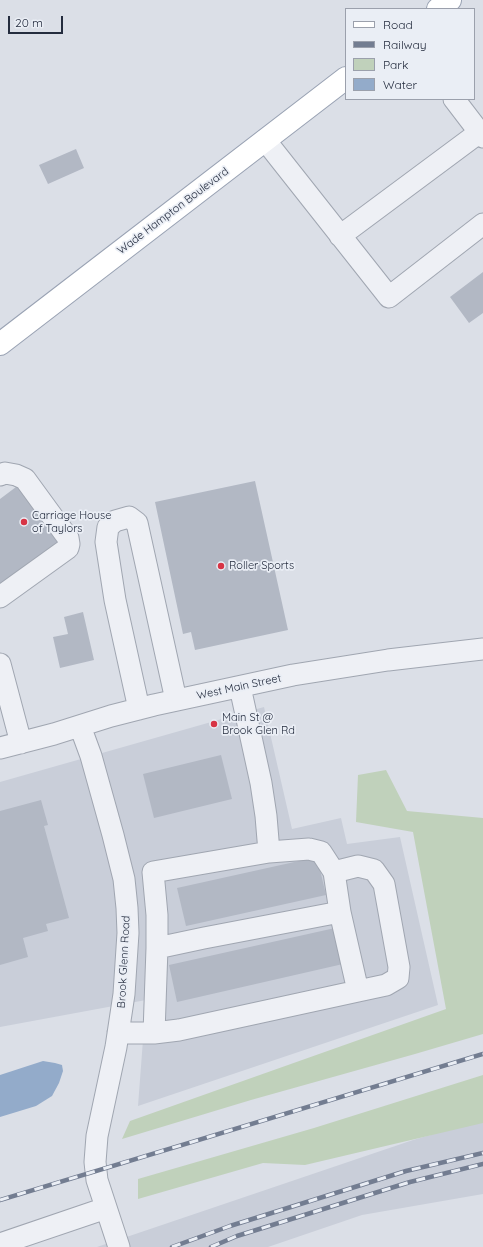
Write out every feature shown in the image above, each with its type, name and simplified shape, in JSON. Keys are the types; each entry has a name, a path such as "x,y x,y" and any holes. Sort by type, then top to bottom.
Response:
{"main road":[{"path":"439,8 450,0"},
{"name":"Wade Hampton Boulevard","path":"0,344 345,79"}],"street":[{"path":"340,236 481,134 455,100"},
{"path":"265,140 389,297 483,224"},
{"path":"0,475 5,473 25,478 68,538 68,548 0,597"},
{"path":"139,709 115,600 106,542 108,527 115,521 129,517 137,523 176,700"},
{"name":"West Main Street","path":"0,748 139,709 293,675 383,661 483,649"},
{"path":"0,664 21,742"},
{"path":"240,687 261,783 269,852"},
{"name":"Brook Glenn Road","path":"80,726 91,756 111,827 123,876 127,908 128,933 124,994 118,1033 97,1136 96,1149 98,1180 119,1247"},
{"path":"123,876 269,852 309,849 321,852 334,872 340,912 358,991"},
{"path":"118,1033 154,1034 179,1030 386,985 398,978 399,967 384,884 374,870 358,866 334,872"},
{"path":"153,872 157,914 154,1034"},
{"path":"157,948 340,912"},
{"path":"0,1244 106,1208"}],"shaded area":[{"path":"264,707 292,829 341,818 347,844 400,837 438,1005 138,1106 146,1000 0,1027 0,782"},
{"path":"483,1120 483,1194 362,1215 268,1247 97,1247 413,1140"}],"green space":[{"path":"386,770 407,811 483,818 483,1034 251,1100 122,1139 130,1121 446,1009 413,832 356,822 358,775"},
{"path":"483,1075 483,1123 305,1165 263,1163 138,1199 138,1179 314,1128"}],"water":[{"path":"43,1061 62,1065 63,1071 52,1096 36,1106 0,1117 0,1075"}],"building":[{"path":"76,149 84,168 48,184 39,165"},
{"path":"483,272 483,313 469,323 450,297"},
{"name":"Roller Sports","path":"255,481 288,630 195,650 191,632 183,634 155,502"},
{"name":"Carriage House of Taylors","path":"20,484 66,545 0,594 0,499"},
{"path":"83,612 94,660 60,668 53,637 68,634 64,617"},
{"path":"221,755 232,799 154,818 143,774"},
{"path":"41,800 48,825 44,826 69,918 46,924 48,931 23,938 28,957 0,965 0,811"},
{"path":"317,857 326,895 186,926 177,888"},
{"path":"335,928 343,964 177,1002 169,965"}],"railway":[{"path":"0,1200 483,1054"},
{"path":"172,1247 230,1226 406,1171 483,1153"},
{"path":"211,1247 237,1236 410,1182 483,1164"}],"place":[{"name":"Carriage House of Taylors","path":"24,522"},
{"name":"Roller Sports","path":"221,566"},
{"name":"Main St @ Brook Glen Rd","path":"214,724"}]}
